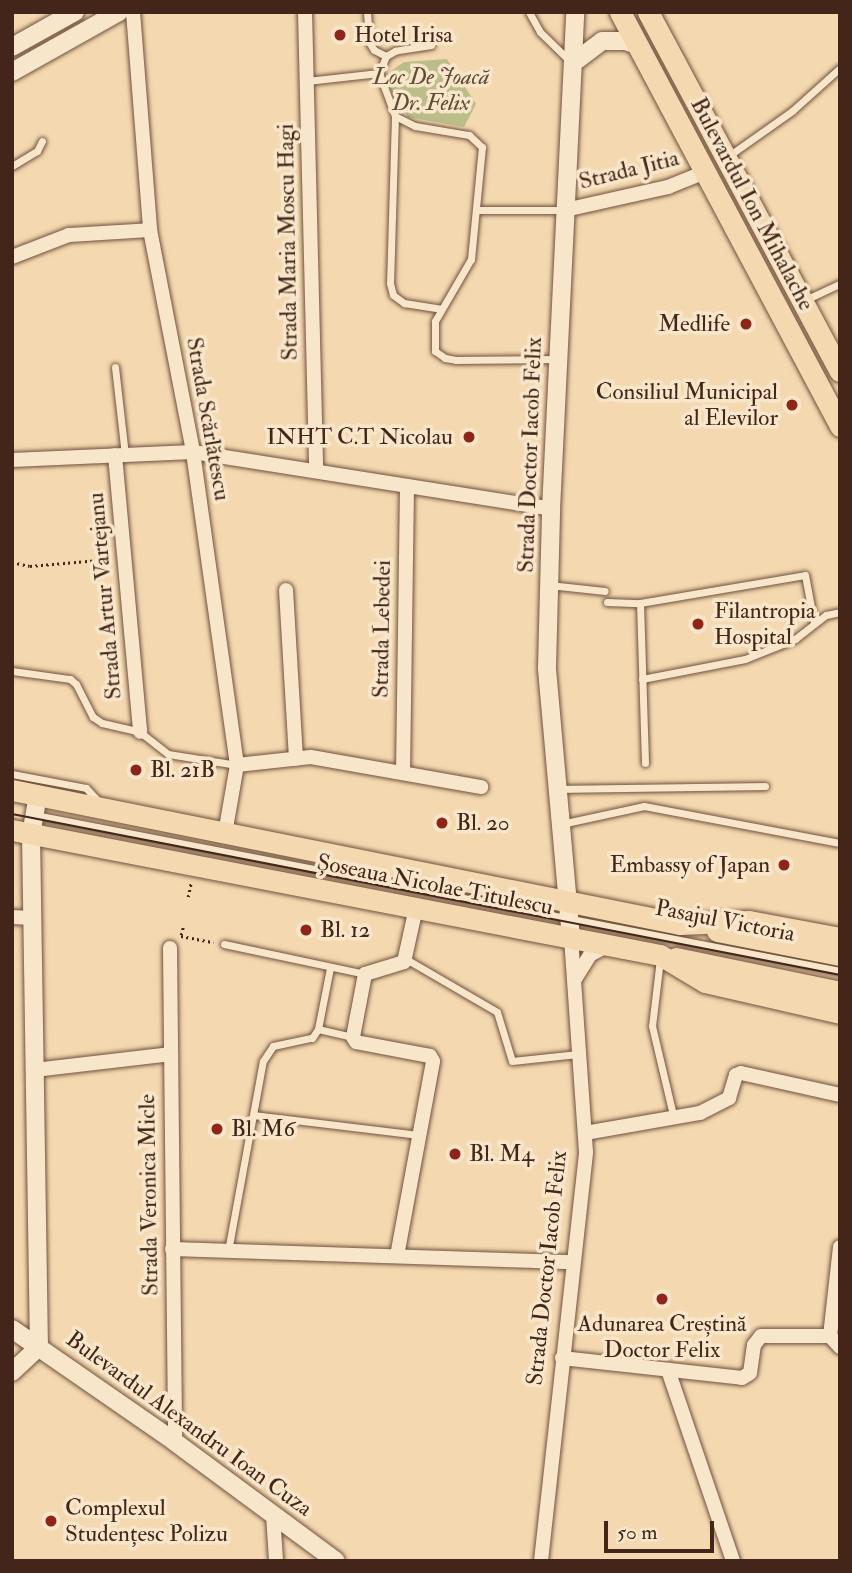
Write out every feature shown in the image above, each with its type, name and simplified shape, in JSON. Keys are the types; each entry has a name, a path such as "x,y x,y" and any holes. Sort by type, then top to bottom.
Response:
{"main road":[{"name":"Bulevardul Ion Mihalache","path":"620,12 840,426"},
{"name":"Bulevardul Ion Mihalache","path":"648,12 840,371"},
{"path":"637,45 660,34"},
{"name":"Șoseaua Nicolae Titulescu","path":"12,790 29,819 416,908 680,924 748,921 840,939"},
{"name":"Șoseaua Nicolae Titulescu","path":"29,819 106,809 225,834 569,918 609,945 660,955 705,982 840,1013"},
{"name":"Pasajul Victoria","path":"680,924 840,955"},
{"name":"Pasajul Victoria","path":"660,955 840,992"}],"street":[{"path":"12,47 75,12"},
{"path":"12,72 119,12"},
{"name":"Strada Scărlătescu","path":"133,12 150,230 193,452 237,765 225,834"},
{"name":"Strada Maria Moscu Hagi","path":"304,12 316,471"},
{"name":"Strada Doctor Iacob Felix","path":"541,1561 584,1173 585,1133 575,981 547,667 551,509 575,12"},
{"path":"573,63 602,41 625,41 637,45"},
{"name":"Strada Jitia","path":"565,210 668,187 705,172"},
{"path":"12,257 69,235 150,230"},
{"path":"12,460 193,452 551,509"},
{"name":"Strada Artur Vartejanu","path":"120,455 124,558 140,732"},
{"name":"Strada Lebedei","path":"403,773 407,486"},
{"path":"286,590 296,759"},
{"path":"237,765 311,757 481,787"},
{"path":"12,1372 39,1348 29,819"},
{"path":"397,1256 432,1058 356,1042 353,1037 365,974 402,964 406,959 416,908"},
{"path":"12,917 32,918"},
{"path":"575,981 590,955 609,945"},
{"name":"Strada Veronica Micle","path":"170,948 175,1442"},
{"path":"35,1070 171,1054"},
{"path":"585,1133 700,1114 730,1098 736,1075 741,1073 840,1096"},
{"path":"562,1358 748,1377 754,1345 761,1336 835,1341 840,1247"},
{"path":"172,1249 573,1262"},
{"name":"Bulevardul Alexandru Ioan Cuza","path":"12,1329 175,1442 336,1561"},
{"path":"668,1370 733,1561"},
{"path":"273,1514 276,1561"}],"lane":[{"path":"367,12 369,42 374,50 386,56"},
{"path":"529,12 540,32 573,63"},
{"path":"431,45 395,51 386,56 379,73 396,116 390,283 398,301 441,310"},
{"path":"726,157 792,111 840,68"},
{"path":"306,81 379,73"},
{"path":"396,116 415,126 476,139 482,147 471,259 441,310 433,332 435,351 445,358 558,359"},
{"path":"12,166 37,151 43,141"},
{"path":"477,210 565,210"},
{"path":"804,301 840,284"},
{"path":"116,367 120,455"},
{"path":"607,602 640,603 805,575 814,624"},
{"path":"549,585 605,591"},
{"path":"640,603 645,763"},
{"path":"642,679 745,659 794,639 829,613 840,612"},
{"path":"12,671 70,679 76,684 93,717 102,723 140,732 168,754 237,765"},
{"path":"12,774 86,788 106,809"},
{"path":"557,789 765,786"},
{"path":"560,824 644,806 840,843"},
{"name":"Șoseaua Nicolae Titulescu","path":"29,819 601,923"},
{"name":"Pasajul Victoria","path":"601,923 840,971"},
{"path":"223,944 365,974"},
{"path":"660,955 652,1026 674,1119"},
{"path":"406,959 497,1012 512,1061 579,1054"},
{"path":"228,1251 267,1051 284,1042 312,1038 318,1029 330,968"},
{"path":"318,1029 353,1037"},
{"path":"253,1115 419,1135"}],"path":[{"path":"12,562 30,566 124,558"},
{"path":"181,936 223,944"}],"green space":[{"name":"Loc De Joacă Dr. Felix","path":"447,59 476,104 464,127 408,117 394,97 385,75 404,62"}],"tram line":[{"path":"12,814 840,975"}],"place":[{"name":"Hotel Irisa","path":"340,35"},
{"name":"Medlife","path":"746,324"},
{"name":"Consiliul Municipal al Elevilor","path":"792,405"},
{"name":"INHT C.T Nicolau","path":"469,437"},
{"name":"Filantropia Hospital","path":"698,624"},
{"name":"Bl. 21B","path":"136,770"},
{"name":"Bl. 20","path":"442,823"},
{"name":"Embassy of Japan","path":"784,865"},
{"name":"Bl. 12","path":"306,930"},
{"name":"Bl. M6","path":"217,1129"},
{"name":"Bl. M4","path":"455,1154"},
{"name":"Adunarea Creștină Doctor Felix","path":"662,1299"},
{"name":"Complexul Studențesc Polizu","path":"51,1521"}]}
